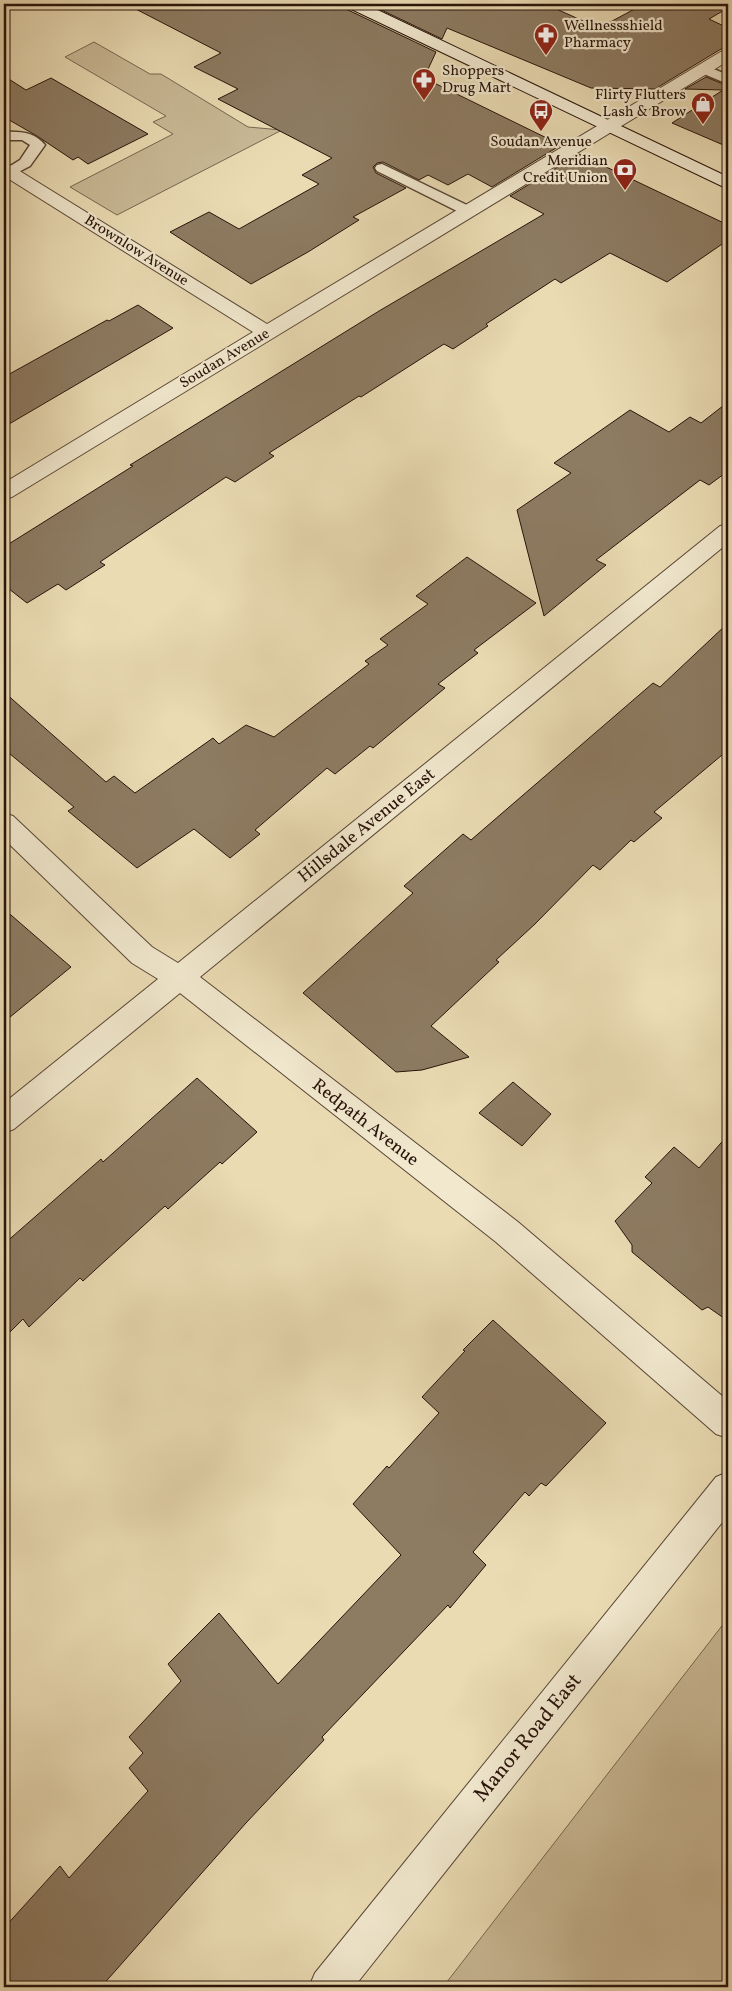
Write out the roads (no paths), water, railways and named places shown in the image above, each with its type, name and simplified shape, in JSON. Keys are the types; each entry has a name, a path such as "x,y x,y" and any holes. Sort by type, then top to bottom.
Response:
{"street":[{"path":"353,4 728,184"},
{"name":"Soudan Avenue","path":"4,492 728,54"},
{"name":"Brownlow Avenue","path":"7,171 268,333"},
{"name":"Hillsdale Avenue East","path":"4,1120 590,646 728,531"},
{"name":"Redpath Avenue","path":"4,823 142,955 180,977 507,1232 728,1422"},
{"name":"Manor Road East","path":"329,1987 728,1488"}],"lane":[{"path":"704,69 728,80"},
{"path":"4,136 19,135 34,139 38,145 25,162 7,171"},
{"path":"382,168 468,211"}],"place":[{"name":"Wellnessshield Pharmacy","path":"546,56"},
{"name":"Shoppers Drug Mart","path":"424,101"},
{"name":"Flirty Flutters Lash & Brow","path":"703,125"},
{"name":"Soudan Avenue","path":"541,132"},
{"name":"Meridian Credit Union","path":"625,191"}]}
